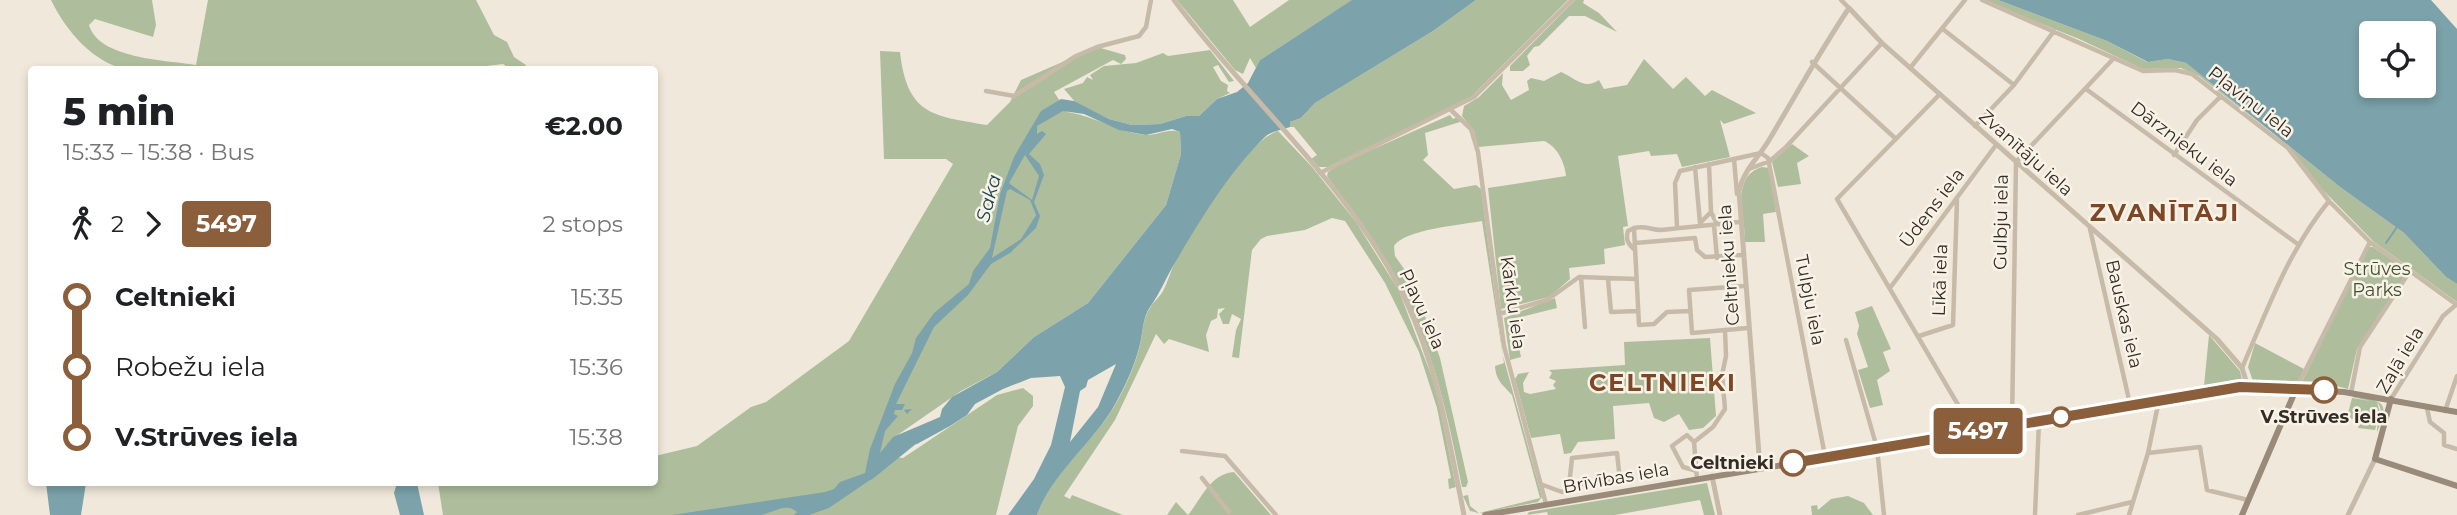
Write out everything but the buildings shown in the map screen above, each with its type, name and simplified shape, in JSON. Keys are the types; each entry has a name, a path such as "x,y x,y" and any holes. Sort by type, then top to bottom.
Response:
{"main road":[{"name":"Brīvības iela","path":"1485,515 1697,475 1712,476 2130,404 2248,387 2297,387 2351,393 2457,412"},
{"path":"2242,515 2297,387"},
{"name":"Zaļā iela","path":"2375,459 2391,399"},
{"path":"2375,459 2457,486"}],"street":[{"path":"986,91 1014,96 1076,56 1097,47 1134,39 1146,27 1151,0"},
{"name":"Pļavu iela","path":"1174,0 1348,206 1389,270 1420,335 1440,394 1464,515"},
{"path":"1320,173 1474,97 1572,0"},
{"name":"Zvanītāju iela","path":"1841,0 1882,43 2209,332 2242,368 2248,387"},
{"path":"1910,68 1944,30 1961,8 1963,0"},
{"name":"Pļaviņu iela","path":"1982,0 2147,72 2186,71 2205,83 2288,148 2329,201 2370,242 2457,305"},
{"name":"Celtnieku iela","path":"1760,468 1738,199 1741,183 1812,62 1849,8"},
{"path":"1944,30 2014,85"},
{"path":"1975,126 2014,85 2054,31"},
{"path":"1748,169 1770,161 1882,43"},
{"name":"Gulbju iela","path":"2012,425 2016,162 2114,58"},
{"path":"1812,62 1896,139"},
{"name":"Dārznieku iela","path":"2086,89 2299,244"},
{"path":"1940,94 1837,200 1974,432"},
{"path":"2174,155 2197,120 2220,97"},
{"name":"Kārklu iela","path":"1451,110 1471,129 1478,152 1499,314 1518,403 1543,485 1546,504"},
{"name":"Ūdens iela","path":"1890,288 1996,145"},
{"path":"1677,227 1676,177 1682,170 1761,153 1770,161"},
{"path":"1734,159 1738,199"},
{"name":"Tulpju iela","path":"1770,161 1825,456"},
{"path":"1709,164 1717,258"},
{"path":"1695,167 1700,223"},
{"name":"Līkā iela","path":"1919,336 1953,325 1957,200"},
{"path":"2242,368 2267,305 2299,244 2329,201"},
{"path":"1700,223 1712,212"},
{"path":"1635,250 1627,237 1634,228 1648,226 1657,230 1700,223 1716,225 1740,222"},
{"path":"1634,228 1639,325 1653,324 1667,312 1690,311"},
{"name":"Bauskas iela","path":"2090,229 2130,404"},
{"path":"1635,243 1695,239 1701,255 1717,258 1742,255"},
{"path":"2297,387 2370,242"},
{"path":"2351,393 2360,347 2410,271"},
{"path":"1499,314 1547,300 1581,277 1636,279"},
{"path":"1581,277 1585,327"},
{"path":"1608,279 1611,312 1638,311"},
{"path":"1744,286 1689,290 1692,333 1748,328"},
{"name":"Zaļā iela","path":"2391,399 2443,316 2457,305"},
{"path":"1694,442 1713,427 1725,410 1721,375 1726,354 1725,330"},
{"path":"1846,340 1877,448 1884,515"},
{"path":"2445,411 2457,376"},
{"path":"2129,515 2148,453 2160,400"},
{"path":"2427,408 2430,422 2444,433 2444,445 2457,449"},
{"path":"2035,515 2039,420"},
{"path":"1687,435 1694,442 1697,475 1684,467 1672,446 1687,435"},
{"path":"2148,453 2200,447 2207,489 2248,500"},
{"path":"1182,451 1225,456 1276,515"},
{"path":"1569,486 1570,463 1576,457 1617,453 1622,491"},
{"name":"Zaļā iela","path":"2348,515 2375,459"},
{"path":"1712,476 1720,515"},
{"path":"1202,478 1229,512"},
{"path":"1543,485 1562,492 1569,486 1620,480"},
{"path":"2078,515 2132,502"}],"green space":[{"path":"51,0 152,0 156,25 153,37 95,19 89,25 95,36 119,51 196,65 208,0 476,0 494,35 507,42 514,57 526,65 114,66 82,44"},
{"path":"1177,0 1233,0 1250,27 1289,0 1397,0 1334,12 1260,60 1256,68 1250,58 1243,74 1235,70"},
{"path":"1476,0 1568,0 1471,97 1328,167 1319,167 1311,159 1317,155 1294,127 1290,127 1290,122 1301,118 1315,103 1433,31"},
{"path":"1575,0 1584,0 1583,3 1599,13 1617,32 1585,16 1569,16 1539,46 1534,47 1527,56 1530,65 1523,71 1510,71 1510,66"},
{"path":"1982,0 1998,0 2107,41 2147,62 2168,59 2186,63 2277,136 2199,76 2181,68 2143,69 2079,39"},
{"path":"1097,47 1125,55 1126,59 1121,64 1113,60 1054,92 1067,112 1137,134 1180,132 1181,154 1166,205 1088,303 1034,337 997,372 961,391 899,434 880,455 903,458 997,395 1023,388 1033,396 1033,406 1018,426 996,515 443,515 438,486 658,486 658,455 697,446 751,407 766,402 849,341 953,164 946,159 884,159 880,51 900,52 909,89 916,100 926,109 952,119 987,125 1010,102 1021,80"},
{"path":"1210,50 1234,81 1229,82 1218,65 1213,67 1221,81 1228,85 1227,91 1230,93 1217,99 1199,116 1186,116 1160,124 1132,125 1109,119 1076,103 1064,89 1083,83 1087,77 1093,80 1090,75 1104,66 1136,63 1163,53 1168,56"},
{"path":"1644,59 1673,89 1686,77 1705,96 1712,90 1756,113 1724,124 1720,120 1730,157 1682,167 1677,154 1651,156 1649,151 1618,156 1628,226 1623,227 1625,245 1604,249 1605,264 1569,268 1570,279 1549,297 1501,309 1488,188 1566,176 1556,151 1544,141 1478,147 1474,131 1462,116 1464,106 1479,97 1503,73 1502,85 1511,100 1529,90 1527,81 1531,78 1544,81 1561,72 1585,84 1599,80 1604,89 1627,85"},
{"path":"1450,115 1453,119 1457,117 1463,121 1425,133 1428,155 1423,160 1454,189 1476,185 1481,189 1503,356 1542,497 1538,502 1481,513 1540,498 1512,395 1500,382 1496,371 1495,366 1504,363 1482,221 1410,235 1394,246 1395,256 1412,280 1440,358 1468,482 1466,487 1462,487 1438,382 1411,307 1383,255 1327,176 1328,172 1342,163"},
{"path":"1278,131 1312,167 1356,222 1399,291 1436,388 1456,487 1449,489 1448,479 1451,478 1437,408 1419,352 1385,283 1345,221 1332,218 1305,230 1267,236 1252,250 1239,358 1232,357 1236,330 1241,319 1232,314 1229,324 1223,324 1219,314 1225,308 1218,309 1217,318 1211,321 1206,335 1209,352 1169,339 1164,344 1156,334 1115,420 1064,496 1070,499 1072,495 1123,515 1037,515 1054,483 1099,428 1119,398 1135,361 1147,312 1163,291 1175,262 1194,230 1236,168 1265,138"},
{"path":"1792,144 1809,156 1797,163 1801,184 1778,187 1772,162"},
{"path":"2288,145 2404,233 2446,277 2457,284 2457,302 2374,242 2319,186"},
{"path":"1762,167 1770,168 1776,212 1763,214 1765,242 1745,242 1742,189 1752,172"},
{"name":"Strūves Parks","path":"2369,247 2373,247 2403,268 2406,275 2357,349 2348,389 2322,382 2302,382"},
{"path":"1555,298 1557,308 1513,319 1521,357 1510,360 1504,318"},
{"path":"1872,306 1891,349 1883,352 1890,371 1877,380 1883,405 1870,408 1858,370 1868,367 1857,334 1859,326 1855,312"},
{"path":"2209,335 2240,371 2242,380 2198,389 2204,386"},
{"path":"1710,338 1716,416 1703,428 1689,430 1679,414 1664,422 1654,418 1649,403 1613,406 1615,439 1578,442 1571,453 1564,454 1560,434 1531,438 1515,379 1518,374 1529,372 1523,383 1524,392 1530,394 1556,389 1553,385 1556,381 1549,378 1552,373 1549,370 1625,365 1624,342"},
{"path":"2255,343 2304,369 2298,381 2253,381 2248,367"},
{"path":"2355,395 2378,402 2382,405 2383,415 2377,432 2381,410 2377,402 2380,412 2375,430 2358,428 2360,422 2347,417 2352,398 2371,401 2352,397"},
{"path":"1234,472 1271,515 1188,515 1213,482"},
{"path":"1707,483 1715,515 1704,515 1700,500 1615,515 1548,515 1547,512 1527,515 1529,512"},
{"path":"1468,495 1470,506 1478,513 1470,511 1463,496"},
{"path":"1848,496 1864,503 1873,515 1812,515 1811,506 1817,505 1818,510 1831,499"},
{"path":"1176,502 1188,515 1167,515"}],"water":[{"path":"1352,0 1476,0 1433,31 1315,103 1301,118 1290,122 1290,127 1267,135 1252,150 1217,195 1147,311 1133,367 1110,413 1054,483 1037,515 1008,515 1034,479 1051,445 1065,387 1060,376 1031,378 975,404 967,415 950,426 917,444 905,445 878,468 870,480 829,508 809,515 794,515 797,512 788,508 761,515 672,515 825,492 834,489 840,482 865,473 870,449 916,338 934,313 969,284 973,271 990,248 1000,194 1014,157 1041,111 1061,99 1074,101 1109,119 1132,125 1160,124 1186,116 1199,116 1217,99 1237,92 1248,83 1260,60","holes":["1063,111 1084,114 1119,130 1146,135 1172,129 1180,132 1181,154 1166,205 1088,303 1034,337 997,372 952,397 942,409 940,417 893,437 880,453 885,431 898,416 894,414 895,410 902,410 905,404 896,404 934,327 968,295 991,264 1010,253 1036,228 1040,216 1034,202 1044,175 1040,164 1029,154 1046,134 1042,131 1037,134 1037,126","1025,155 1039,176 1032,200 1009,183","1010,189 1030,200 1036,215 1021,239 992,258 1007,191","1116,364 1098,407 1070,442 1080,391 1086,387 1088,380"]},
{"path":"1998,0 2431,0 2457,29 2457,284 2446,277 2404,233 2340,187 2186,63 2168,59 2148,62 2107,41"},
{"path":"46,486 86,486 81,515 50,515"},
{"path":"396,486 418,486 424,515 400,515 394,493"}],"waterway":[{"path":"2386,243 2397,227"},
{"name":"Saka","path":"870,476 917,438"}],"bus line":[{"name":"5497","path":"1793,463 2240,387 2276,386 2324,390"}],"place":[{"name":"V.Strūves iela","path":"2324,390"},
{"name":"Celtnieki","path":"1793,463"}],"district":[{"name":"ZVANĪTĀJI","path":"2165,213"},
{"name":"CELTNIEKI","path":"1663,383"}]}
